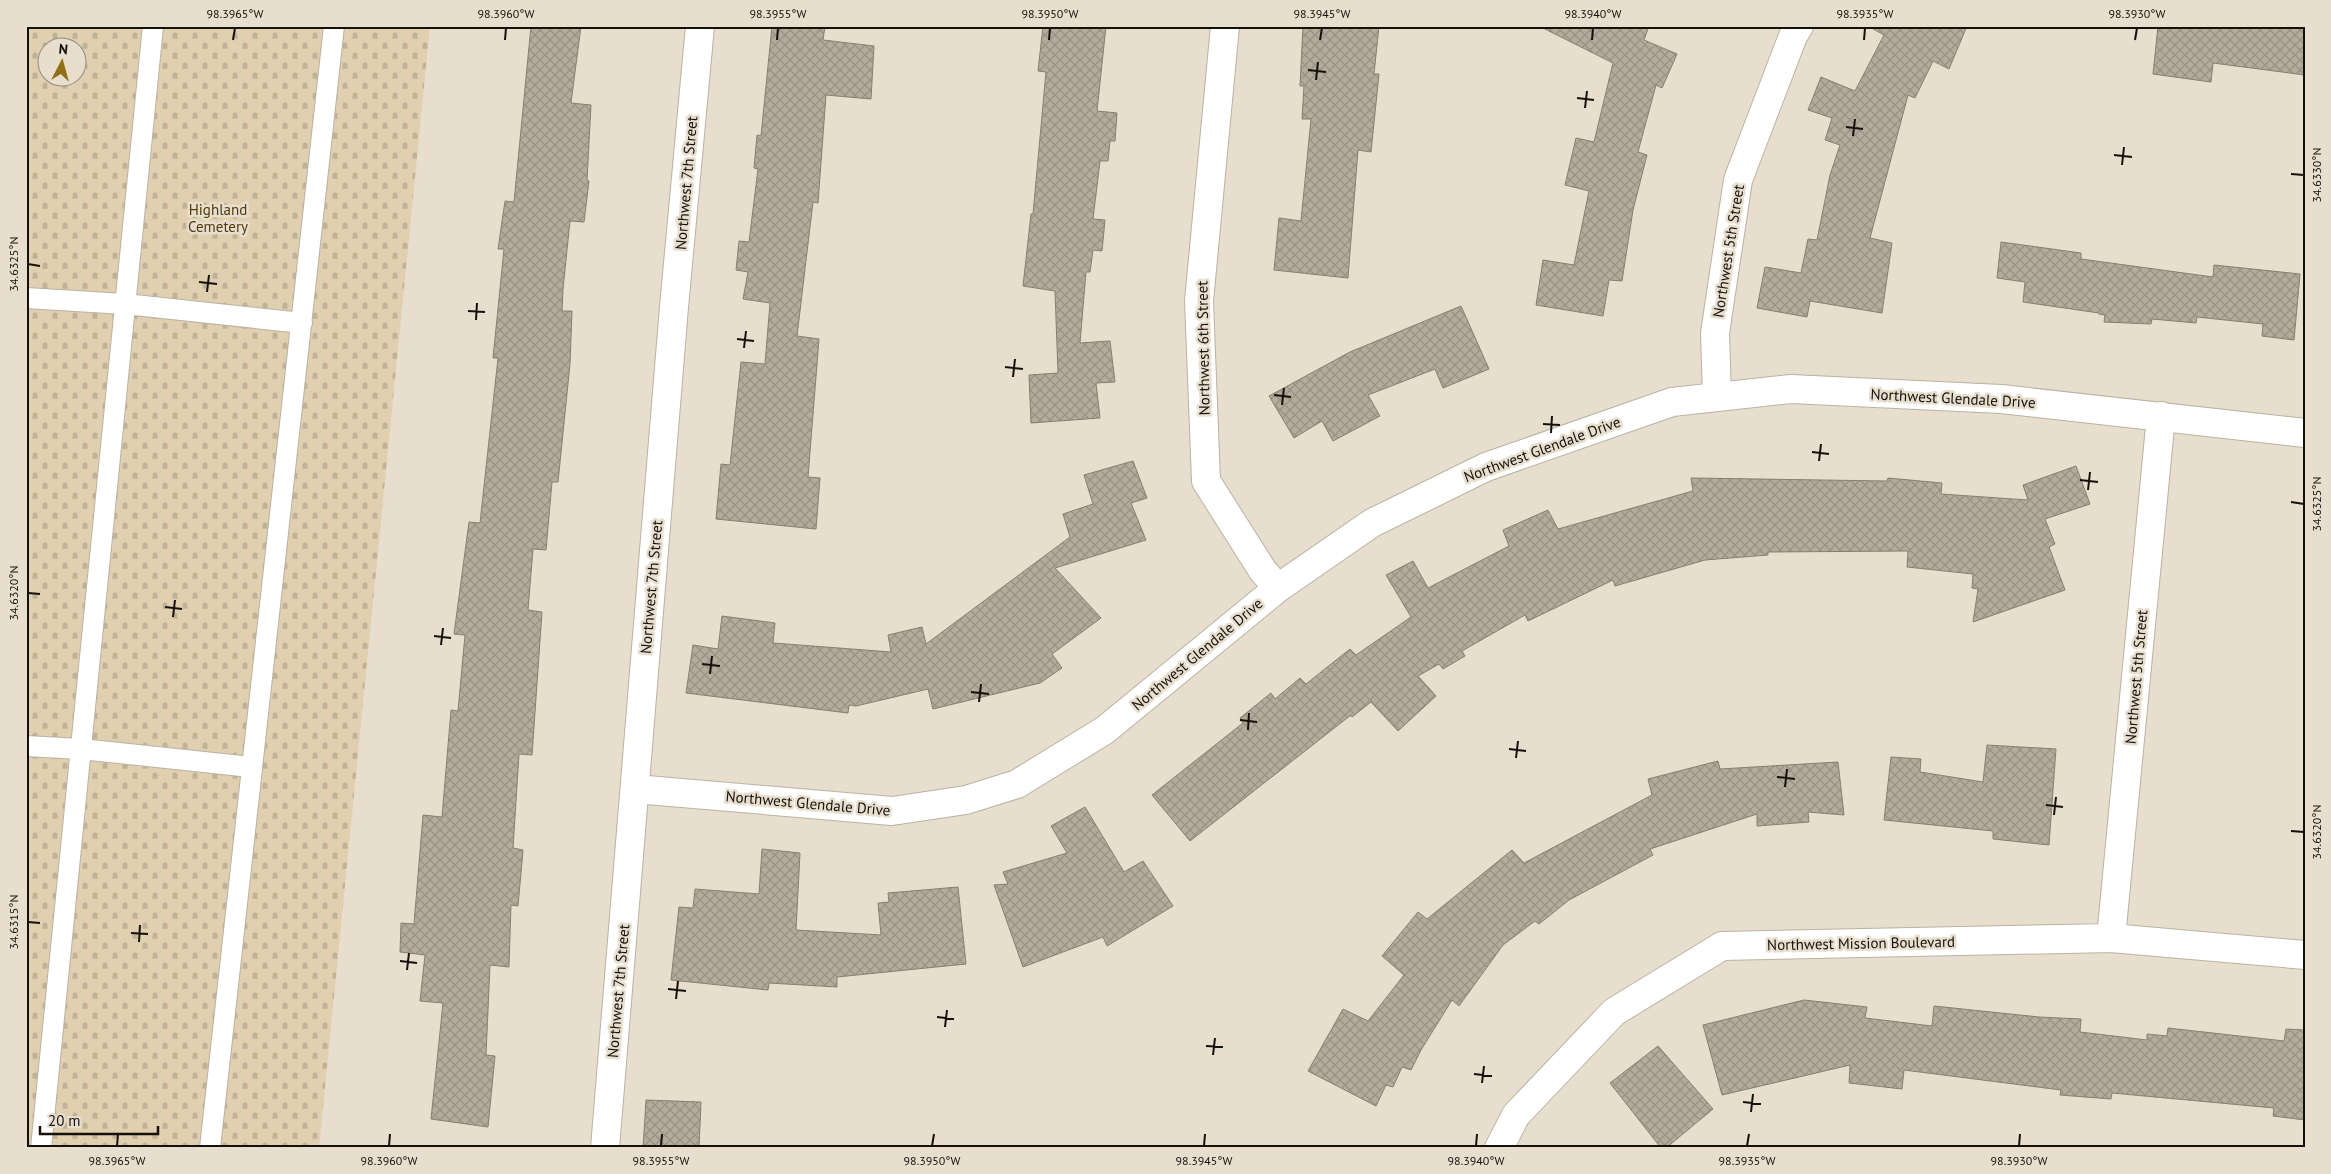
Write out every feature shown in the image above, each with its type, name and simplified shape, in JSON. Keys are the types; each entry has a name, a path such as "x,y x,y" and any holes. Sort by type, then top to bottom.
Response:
{"street":[{"name":"Northwest 7th Street","path":"606,1148 674,307 700,26"},
{"name":"Northwest 6th Street","path":"1225,26 1199,301 1206,481 1263,571 1278,588"},
{"name":"Northwest 5th Street","path":"1717,397 1715,333 1738,180 1793,36 1799,26"},
{"name":"Northwest Glendale Drive","path":"635,789 892,812 966,800 1016,784 1105,730 1278,588 1372,523 1486,467 1672,402 1800,390 2001,399 2305,433"},
{"name":"Northwest 5th Street","path":"2111,938 2161,416"},
{"name":"Northwest Mission Boulevard","path":"1500,1148 1516,1115 1614,1012 1722,946 2111,938 2305,956"}],"lane":[{"path":"41,1148 152,26"},
{"path":"210,1148 334,26"},
{"path":"26,298 125,304 302,323"},
{"path":"26,746 81,749 251,767"}],"green space":[{"name":"Highland Cemetery","path":"26,26 430,26 319,1148 26,1148"}],"building":[{"path":"531,26 581,26 571,103 591,105 587,180 589,181 584,222 570,221 562,311 572,311 570,364 558,482 552,482 546,550 533,549 528,610 542,612 532,755 519,754 513,848 523,850 518,906 511,905 509,967 490,965 486,1055 495,1056 488,1127 431,1119 443,1003 420,1001 425,955 400,952 401,923 414,924 423,815 442,817 451,710 458,711 465,635 454,634 469,522 480,523 498,358 493,358 504,249 498,249 505,201 514,202"},
{"path":"772,26 825,26 823,40 874,46 871,99 826,95 818,203 813,202 797,336 819,339 808,477 820,478 816,529 716,519 721,464 730,465 741,362 765,364 770,303 743,299 748,272 736,270 739,241 749,242 758,169 754,168 757,135 761,136"},
{"path":"1043,26 1106,26 1097,111 1117,113 1115,141 1110,141 1108,161 1100,161 1093,219 1105,220 1102,251 1093,250 1090,272 1086,272 1080,343 1110,341 1115,382 1096,383 1100,418 1031,423 1029,375 1058,373 1055,291 1023,286 1031,214 1033,214 1046,72 1038,71"},
{"path":"1303,26 1379,26 1374,74 1379,74 1371,152 1358,150 1348,278 1274,270 1279,218 1301,221 1311,119 1302,119 1304,86 1300,86"},
{"path":"1539,26 1649,26 1644,40 1677,54 1662,88 1656,85 1638,152 1647,155 1633,210 1622,281 1609,280 1603,316 1536,305 1543,260 1574,265 1589,191 1565,185 1576,138 1594,142 1613,63"},
{"path":"1868,26 1967,26 1949,69 1933,61 1915,98 1908,95 1870,238 1892,243 1882,313 1810,301 1807,317 1757,308 1765,267 1801,273 1808,239 1817,240 1830,175 1840,145 1825,140 1832,118 1808,110 1821,77 1855,91 1884,35"},
{"path":"2158,26 2305,26 2305,75 2213,63 2211,82 2153,74"},
{"path":"2001,242 2081,253 2081,259 2213,277 2214,265 2300,274 2294,340 2262,336 2263,324 2197,317 2196,323 2152,319 2151,324 2104,322 2105,315 2099,313 2023,302 2025,282 1997,278"},
{"path":"1461,306 1489,369 1443,388 1435,369 1368,395 1380,416 1333,441 1322,421 1294,438 1269,396 1350,352"},
{"path":"1133,461 1147,498 1131,503 1146,540 1055,568 1101,618 1052,654 1062,668 1040,683 933,709 928,689 856,706 849,705 848,713 686,693 693,645 718,649 722,616 775,623 773,643 891,652 888,635 922,627 926,644 1070,537 1063,514 1093,504 1084,475"},
{"path":"2076,466 2090,504 2045,519 2055,544 2049,547 2065,590 1973,622 1978,589 1972,588 1973,574 1907,567 1908,551 1768,552 1768,555 1705,560 1615,586 1613,580 1528,621 1525,615 1462,651 1465,656 1443,669 1439,664 1418,676 1436,696 1398,731 1371,702 1352,717 1351,715 1190,841 1152,795 1243,723 1240,718 1271,693 1275,699 1300,678 1306,684 1350,649 1356,655 1411,617 1386,575 1413,561 1428,588 1509,546 1503,530 1548,510 1558,529 1693,491 1691,478 1887,481 1888,478 1942,483 1941,494 2028,500 2023,485"},
{"path":"1987,745 2056,749 2049,845 1993,839 1993,831 1884,820 1891,757 1921,759 1920,772 1983,782"},
{"path":"1718,761 1720,769 1838,762 1844,815 1808,812 1809,822 1757,826 1757,814 1650,849 1653,855 1569,900 1539,924 1535,921 1503,945 1459,1006 1452,1000 1411,1070 1402,1067 1393,1087 1386,1085 1376,1106 1308,1071 1343,1009 1368,1021 1404,975 1382,956 1418,912 1427,919 1512,850 1524,863 1652,795 1648,779"},
{"path":"1085,807 1124,872 1143,861 1173,906 1107,946 1103,937 1023,967 994,885 1008,884 1003,872 1067,853 1051,826"},
{"path":"762,849 800,853 796,930 881,935 878,903 889,902 888,893 958,887 966,964 837,977 837,987 769,983 768,990 671,980 679,907 693,908 695,889 759,894"},
{"path":"1804,1000 1867,1007 1865,1018 1932,1026 1934,1006 2039,1017 2081,1019 2080,1032 2147,1040 2147,1034 2167,1036 2168,1028 2284,1041 2286,1029 2305,1030 2305,1120 2273,1116 2274,1108 2112,1093 2111,1099 2060,1095 2061,1090 1904,1070 1902,1089 1849,1083 1850,1065 1722,1095 1703,1025"},
{"path":"1658,1046 1713,1109 1666,1148 1661,1148 1610,1083"},
{"path":"646,1100 701,1102 699,1148 643,1148"}]}
